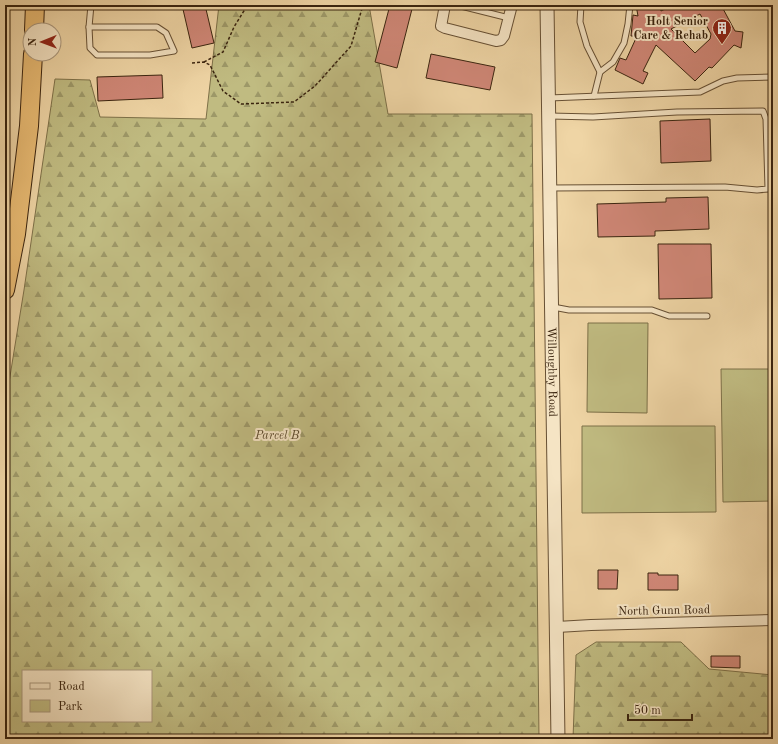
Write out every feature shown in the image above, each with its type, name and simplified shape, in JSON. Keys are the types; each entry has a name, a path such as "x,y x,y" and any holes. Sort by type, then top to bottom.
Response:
{"highway":[{"path":"34,22 35,5"},
{"path":"5,290 16,234 29,126 33,62"}],"street":[{"path":"445,5 442,26 496,41 501,40 504,36 512,5"},
{"name":"Willoughby Road","path":"548,5 558,739"},
{"name":"North Gunn Road","path":"556,627 591,624 773,620"}],"lane":[{"path":"89,28 157,27 166,33 174,51 150,55 97,55 90,48 89,28 91,5"},
{"path":"457,5 508,18"},
{"path":"581,5 580,22 587,46 600,72"},
{"path":"594,96 600,72 613,62 624,43 630,5"},
{"path":"549,98 700,92 723,81 737,78 773,77"},
{"path":"549,116 593,117 677,112 763,111 766,119 768,190 725,187 550,188"},
{"path":"552,307 569,310 652,310 669,316 707,316"}],"path":[{"path":"192,63 204,62 223,52 234,27 249,5"},
{"path":"204,62 210,65 223,91 241,104 294,102 315,86 351,46 363,5"}],"green space":[{"name":"Parcel B","path":"219,5 369,5 388,114 532,114 539,739 5,739 5,407 55,79 90,80 100,117 206,119"},
{"path":"588,323 648,323 647,413 587,412"},
{"path":"721,369 773,369 773,501 723,502"},
{"path":"582,426 715,426 716,512 582,513"},
{"path":"596,642 681,642 709,669 773,675 773,739 573,739 576,655"}],"building":[{"path":"182,5 205,5 214,43 192,48"},
{"path":"390,5 413,5 397,68 375,62"},
{"name":"Holt Senior Care & Rehab","path":"636,5 660,5 661,11 673,5 721,5 735,31 743,32 741,48 734,45 712,68 709,67 695,81 656,45 643,71 648,73 643,84 615,70 620,58 626,60 637,36 631,36 633,15 638,16","holes":["700,14 711,34 710,39 695,53 671,29"]},
{"path":"431,54 495,67 490,90 426,78"},
{"path":"162,75 163,98 98,101 97,77"},
{"path":"710,119 711,161 661,163 660,121"},
{"path":"708,197 709,229 655,231 655,236 598,237 597,204 666,202 666,198"},
{"path":"658,244 711,244 712,298 659,299"},
{"path":"598,570 618,570 617,589 598,589"},
{"path":"648,573 658,573 658,575 678,575 678,590 648,590"},
{"path":"711,656 740,656 740,668 711,667"}],"place":[{"name":"Holt Senior Care & Rehab","path":"722,45"}]}
